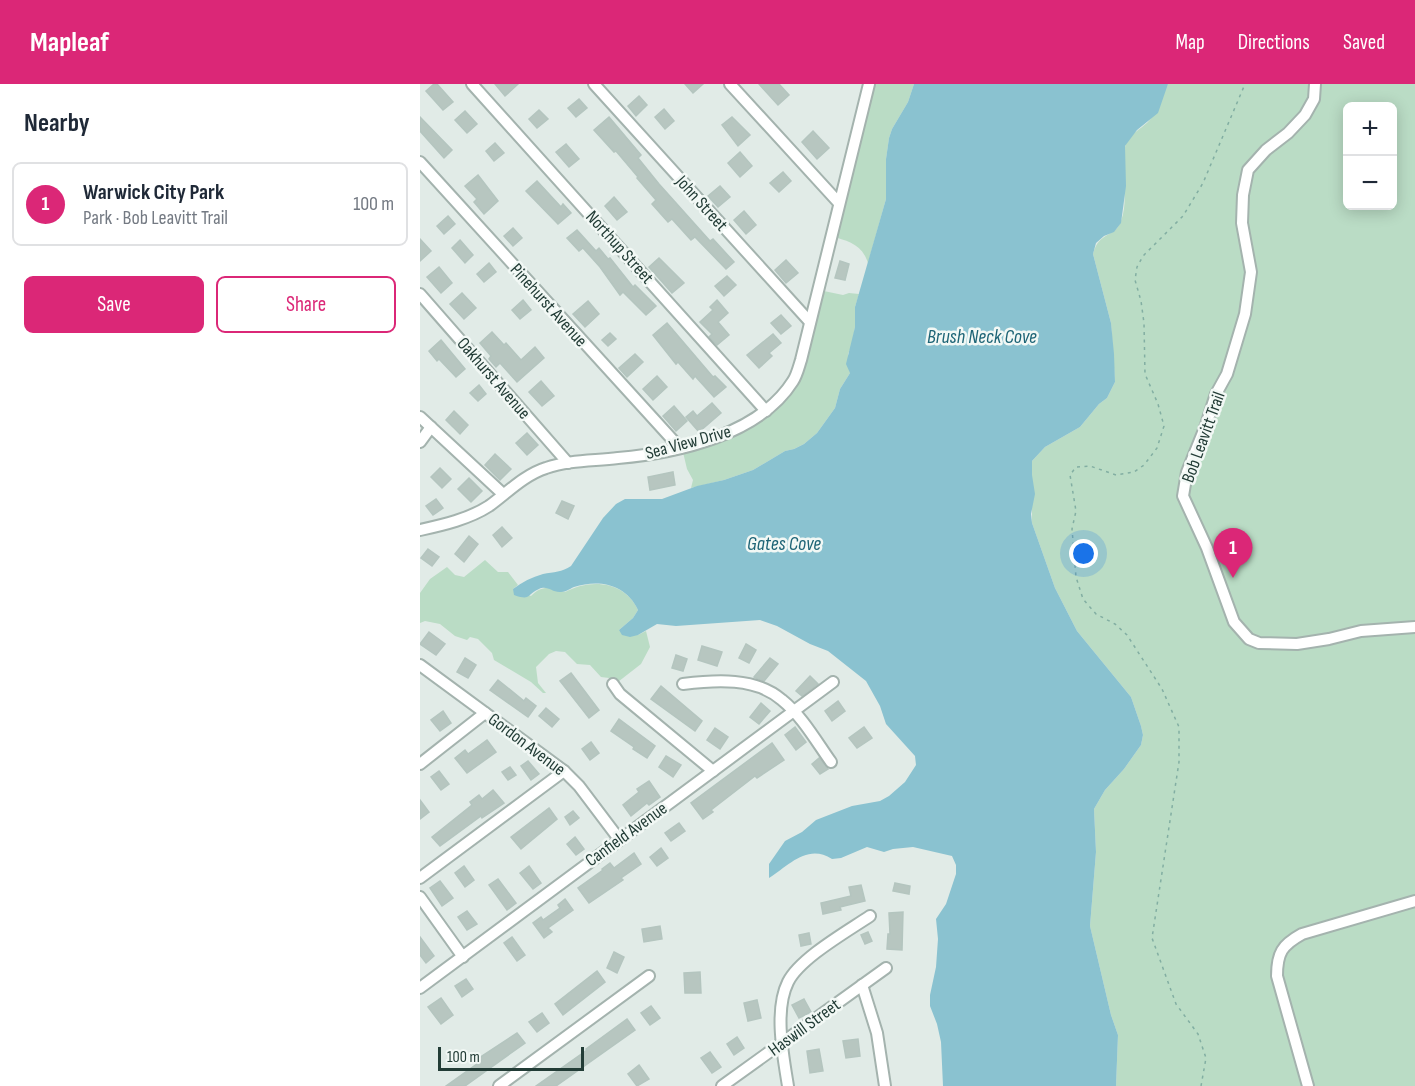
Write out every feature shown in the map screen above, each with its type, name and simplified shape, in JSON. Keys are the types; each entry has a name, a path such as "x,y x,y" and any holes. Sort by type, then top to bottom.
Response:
{"street":[{"name":"Northup Street","path":"472,84 765,411"},
{"name":"John Street","path":"594,84 810,322"},
{"path":"730,84 839,203"},
{"name":"Sea View Drive","path":"420,530 477,513 524,479 545,468 680,448 731,432 750,423 765,411 793,381 801,360 869,84"},
{"name":"Bob Leavitt Trail","path":"1315,84 1314,99 1305,115 1288,133 1266,150 1248,170 1243,195 1242,223 1251,272 1245,314 1227,374 1216,394 1187,472 1183,496 1207,548 1234,622 1249,639 1259,643 1297,644 1362,631 1415,627"},
{"name":"Pinehurst Avenue","path":"420,162 680,448"},
{"name":"Oakhurst Avenue","path":"420,294 568,463"},
{"path":"420,417 503,494"},
{"path":"420,442 431,427"},
{"name":"Gordon Avenue","path":"420,665 564,771 579,786 620,839"},
{"path":"683,684 730,681 757,686 780,698 794,711 831,762"},
{"name":"Canfield Avenue","path":"420,988 833,681"},
{"path":"613,684 620,694 713,771"},
{"path":"420,764 485,713"},
{"path":"420,878 564,771"},
{"path":"420,897 463,957"},
{"path":"1308,1086 1277,976 1277,961 1282,949 1302,934 1415,901"},
{"path":"788,1086 782,1042 781,1006 788,981 804,962 870,916"},
{"name":"Haswill Street","path":"722,1086 886,968"},
{"path":"499,1086 650,976"},
{"path":"862,985 877,1033 885,1086"}],"path":[{"path":"1201,1086 1206,1059 1198,1034 1176,1004 1152,938 1179,762 1179,727 1162,690 1126,635 1115,624 1096,614 1083,599 1076,577 1072,529 1076,511 1070,475 1076,467 1090,466 1116,475 1134,472 1144,465 1157,448 1164,426 1158,404 1145,374 1144,323 1135,280 1137,267 1143,256 1183,216 1203,183 1245,84"}],"green space":[{"path":"869,84 914,84 908,102 889,138 886,159 886,199 868,263 858,247 831,236"},
{"path":"1168,84 1415,84 1415,1086 1116,1086 1118,1035 1111,1015 1090,926 1096,852 1094,809 1105,790 1141,745 1143,735 1131,697 1077,631 1055,588 1032,523 1032,461 1045,447 1080,427 1107,398 1115,382 1111,323 1093,254 1099,242 1118,226 1124,212 1123,156 1127,142 1157,109"},
{"path":"819,290 843,295 859,294 855,307 852,345 848,354 850,373 840,389 835,408 817,433 804,444 785,451 753,470 691,488 693,480 687,469 682,448 749,423 792,382"},
{"path":"485,560 498,572 508,572 518,585 513,589 531,596 543,588 565,592 596,584 616,588 625,593 638,610 633,618 619,630 638,635 646,631 650,647 641,664 614,685 609,678 601,677 590,665 577,664 565,652 556,651 549,654 536,667 538,683 546,693 543,693 531,682 494,660 492,653 478,639 470,637 467,640 455,636 440,624 425,621 420,623 420,593 430,579 447,567 455,575 464,577"}],"water":[{"name":"Brush Neck Cove","path":"914,84 1168,84 1158,113 1137,130 1125,146 1126,186 1121,223 1114,232 1104,236 1096,243 1093,254 1111,323 1115,382 1107,398 1080,427 1045,447 1032,461 1035,494 1031,514 1032,523 1055,588 1077,631 1131,697 1143,735 1141,745 1105,790 1094,809 1096,852 1090,926 1111,1015 1118,1035 1116,1086 943,1086 941,1042 930,1006 930,995 936,967 938,939 936,919 946,904 956,874 956,865 952,856 913,847 884,852 867,847 841,858 832,859 815,853 791,862 769,878 769,864 785,841 802,832 816,820 852,806 880,801 889,796 905,782 916,765 915,756 886,724 880,706 866,681 828,651 760,620 676,626 657,624 630,637 622,635 619,630 633,618 638,610 626,594 611,586 583,585 561,592 542,588 526,597 514,595 513,589 527,580 571,566 603,518 616,504 625,499 662,499 697,486 724,480 753,470 785,451 804,444 817,433 835,408 840,389 850,373 846,364 855,327 855,307 886,199 886,159 889,138 908,102"}],"building":[{"path":"437,84 453,102 443,110 426,91"},
{"path":"495,84 518,84 505,96"},
{"path":"685,84 703,84 693,93"},
{"path":"759,84 779,84 789,95 778,105"},
{"path":"639,96 647,105 636,116 628,106"},
{"path":"579,99 587,108 576,117 568,108"},
{"path":"664,109 674,121 665,129 655,117"},
{"path":"539,110 548,119 537,128 529,119"},
{"path":"465,111 477,124 467,133 455,120"},
{"path":"420,117 452,150 444,158 420,131"},
{"path":"609,117 641,155 638,158 659,184 710,241 713,239 734,262 726,269 695,237 691,240 672,219 668,222 652,204 656,200 638,177 594,130"},
{"path":"732,117 750,135 738,146 722,125"},
{"path":"813,131 829,148 817,159 802,142"},
{"path":"495,143 504,153 494,161 486,151"},
{"path":"566,144 579,159 569,167 556,152"},
{"path":"740,152 752,166 740,177 728,163"},
{"path":"783,172 791,181 779,192 770,183"},
{"path":"478,175 498,201 484,214 474,202 477,199 465,186"},
{"path":"537,181 561,207 563,204 571,213 558,224 526,191"},
{"path":"720,186 730,197 718,207 708,196"},
{"path":"614,197 627,212 617,220 605,206"},
{"path":"744,211 756,225 746,234 734,220"},
{"path":"448,216 455,224 444,234 437,226"},
{"path":"513,228 522,238 513,246 504,236"},
{"path":"577,230 596,251 599,248 608,259 610,258 633,287 635,285 656,306 646,315 623,292 620,295 583,248 579,251 567,238"},
{"path":"420,239 431,251 420,261"},
{"path":"460,240 473,255 465,263 452,248"},
{"path":"659,258 684,283 672,293 649,267"},
{"path":"786,260 798,273 786,283 775,270"},
{"path":"840,261 849,264 845,280 835,278"},
{"path":"489,263 496,272 484,282 477,274"},
{"path":"439,267 452,283 441,293 427,277"},
{"path":"727,276 736,285 724,296 715,286"},
{"path":"462,293 476,308 464,319 450,304"},
{"path":"523,300 531,310 520,319 512,310"},
{"path":"717,300 728,313 718,322 729,335 717,345 709,337 712,334 700,322 713,310 710,307"},
{"path":"588,301 599,314 585,327 573,314"},
{"path":"781,315 791,326 781,334 771,323"},
{"path":"667,323 713,377 715,376 726,387 714,397 695,376 693,379 678,362 676,364 653,335"},
{"path":"492,332 504,345 506,343 521,360 535,347 544,358 517,382 500,363 496,367 489,359 491,356 480,343"},
{"path":"610,333 616,339 608,346 602,340"},
{"path":"773,334 781,343 769,353 772,356 759,368 747,355"},
{"path":"441,340 465,369 456,377 429,351"},
{"path":"635,354 643,362 627,377 619,368"},
{"path":"657,376 667,387 653,400 643,389"},
{"path":"541,381 554,396 542,406 529,392"},
{"path":"479,385 486,394 478,401 470,393"},
{"path":"712,403 721,413 699,432 686,417 693,411 697,416"},
{"path":"674,406 687,421 676,431 663,416"},
{"path":"454,411 468,425 460,434 446,420"},
{"path":"527,433 538,445 527,455 516,443"},
{"path":"495,454 511,469 500,480 485,465"},
{"path":"440,468 451,479 442,488 431,477"},
{"path":"673,472 675,485 650,490 648,477"},
{"path":"469,478 482,491 471,502 458,489"},
{"path":"436,499 443,508 433,515 426,506"},
{"path":"562,501 574,506 568,519 556,513"},
{"path":"502,527 512,538 502,547 493,535"},
{"path":"469,536 478,544 464,562 455,554"},
{"path":"428,549 439,557 432,566 421,558"},
{"path":"429,632 445,644 436,655 420,644"},
{"path":"746,644 756,650 749,663 739,658"},
{"path":"702,646 722,652 717,666 698,660"},
{"path":"676,655 687,659 683,671 672,668"},
{"path":"465,658 476,665 468,678 457,672"},
{"path":"770,658 778,664 764,681 754,677"},
{"path":"571,673 599,710 589,718 560,681"},
{"path":"810,676 818,684 802,696 796,691"},
{"path":"498,680 524,701 526,698 536,706 528,717 490,690"},
{"path":"661,686 702,721 695,731 651,699"},
{"path":"838,701 845,711 832,721 825,711"},
{"path":"761,703 770,711 759,724 750,717"},
{"path":"546,708 559,719 552,727 539,716"},
{"path":"443,711 451,723 440,731 431,720"},
{"path":"619,719 655,746 647,758 611,731"},
{"path":"795,727 806,742 796,750 785,735"},
{"path":"864,727 872,738 857,748 849,738"},
{"path":"715,728 728,737 720,749 707,740"},
{"path":"487,740 496,752 467,773 455,758 465,750 468,754"},
{"path":"591,742 599,753 590,760 582,749"},
{"path":"772,743 784,760 757,778 755,776 711,810 713,812 703,819 691,803"},
{"path":"666,756 681,765 673,777 659,767"},
{"path":"819,758 828,769 820,774 812,764"},
{"path":"528,761 539,774 531,780 521,766"},
{"path":"510,767 516,775 508,780 502,772"},
{"path":"439,771 449,784 441,790 431,777"},
{"path":"649,781 660,797 649,805 647,803 631,816 623,805 639,792 637,789"},
{"path":"493,790 504,803 482,818 481,816 440,846 432,837 472,805 470,802 479,795 482,799"},
{"path":"420,800 429,812 420,819"},
{"path":"549,808 557,819 521,849 511,837"},
{"path":"573,811 579,818 570,825 565,817"},
{"path":"679,823 685,831 671,841 665,833"},
{"path":"575,837 584,849 576,855 567,844"},
{"path":"661,848 668,858 657,866 650,857"},
{"path":"634,853 641,864 621,878 623,880 589,903 578,888 610,863 614,868"},
{"path":"464,866 474,880 465,887 455,873"},
{"path":"529,866 541,883 533,889 520,873"},
{"path":"498,879 516,903 507,910 489,885"},
{"path":"440,881 453,898 442,906 430,888"},
{"path":"895,883 910,886 909,894 893,891"},
{"path":"861,885 865,901 823,914 821,903 851,896 849,887"},
{"path":"565,899 573,910 548,928 552,932 544,938 533,923 541,917 543,920 560,908 558,905"},
{"path":"467,911 477,924 467,930 458,917"},
{"path":"903,912 902,950 887,949 888,934 890,934 889,913"},
{"path":"660,926 662,939 644,942 642,929"},
{"path":"868,932 872,941 865,944 861,935"},
{"path":"809,933 811,944 801,946 799,935"},
{"path":"420,937 434,956 426,963 420,955"},
{"path":"512,937 525,955 517,961 504,943"},
{"path":"614,952 624,957 617,973 607,968"},
{"path":"597,971 605,982 563,1015 555,1004"},
{"path":"700,972 701,993 685,993 684,973"},
{"path":"466,979 473,989 462,997 455,986"},
{"path":"441,998 453,1015 441,1024 428,1007"},
{"path":"804,999 811,1012 799,1018 792,1005"},
{"path":"757,1000 761,1018 748,1021 744,1003"},
{"path":"651,1006 660,1018 650,1025 641,1013"},
{"path":"542,1013 549,1023 537,1032 529,1022"},
{"path":"627,1019 635,1030 556,1086 536,1086 587,1050"},
{"path":"517,1033 525,1043 465,1086 446,1086 481,1061 479,1058"},
{"path":"737,1037 744,1048 734,1055 727,1044"},
{"path":"858,1039 860,1056 846,1058 843,1041"},
{"path":"819,1049 823,1071 810,1073 807,1051"},
{"path":"710,1052 721,1067 712,1073 701,1058"},
{"path":"639,1065 649,1079 637,1086 628,1074"}],"place":[{"name":"Warwick City Park","path":"1233,578"}],"water label":[{"name":"Gates Cove","path":"784,543"}]}
